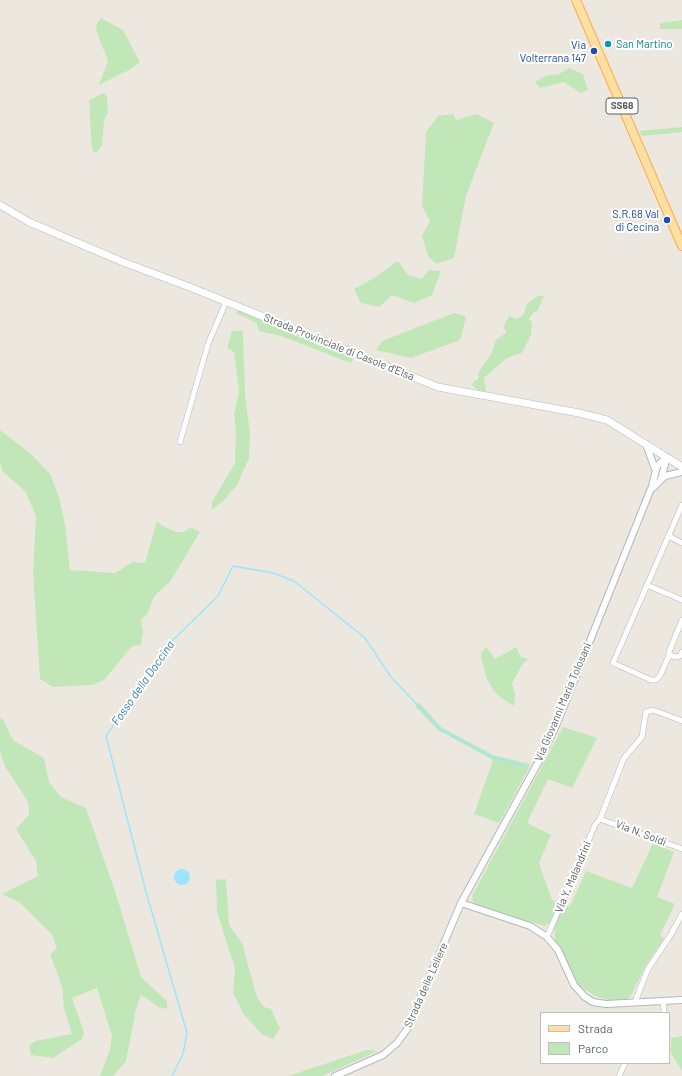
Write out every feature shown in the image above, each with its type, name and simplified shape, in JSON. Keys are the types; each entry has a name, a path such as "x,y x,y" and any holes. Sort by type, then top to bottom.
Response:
{"main road":[{"name":"SS68","path":"576,0 682,246"},
{"name":"Strada Provinciale di Casole d'Elsa","path":"0,205 51,232 438,387 596,416 617,425 682,467"}],"street":[{"path":"180,442 208,344 226,302"},
{"path":"646,444 654,462 655,471"},
{"name":"Via Giovanni Maria Tolosani","path":"461,903 539,761 552,734 649,493 655,471 658,464 667,457"},
{"name":"Via Giovanni Maria Tolosani","path":"661,479 667,457"},
{"name":"Via Giovanni Maria Tolosani","path":"649,493 661,479 669,474 682,472"},
{"path":"682,505 613,663 651,680 656,680 660,676 669,655 670,647 682,620"},
{"path":"669,536 682,543"},
{"path":"647,585 682,600"},
{"path":"669,655 681,657"},
{"name":"Via Y. Malandrini","path":"547,937 595,825 600,819 623,761 642,737 646,712 653,710 682,721"},
{"name":"Via N. Soldi","path":"600,819 682,849"},
{"path":"461,903 530,926 547,937 558,950 574,985 585,997 593,1002 606,1004 682,1000"},
{"name":"Strada delle Lellere","path":"335,1076 378,1058 392,1048 402,1038 415,1012 461,903"},
{"path":"635,1002 648,969 670,936 682,914"},
{"path":"663,1001 664,1012"},
{"path":"619,1076 625,1064"}],"green space":[{"path":"101,18 123,30 140,62 129,70 99,85 108,61 97,33 96,25"},
{"path":"682,20 682,29 660,29 660,23"},
{"path":"569,68 583,74 588,90 581,93 564,82 540,88 535,82 545,76 559,74"},
{"path":"104,93 107,97 108,112 104,121 102,146 96,153 93,152 91,138 89,100"},
{"path":"453,114 456,120 477,114 494,123 466,196 454,258 436,264 428,256 422,236 430,221 422,206 426,132 438,116"},
{"path":"682,127 682,132 641,136 640,131"},
{"path":"398,261 408,275 421,279 429,270 441,271 432,295 414,303 392,295 379,307 361,303 354,289 374,278"},
{"path":"538,296 544,296 538,310 532,314 529,319 532,323 531,335 522,353 507,358 484,378 486,391 477,390 471,384 479,378 478,373 492,352 496,340 507,332 503,327 509,316 517,319 523,315 527,304"},
{"path":"238,309 354,357 351,363 281,336 259,331 257,323 236,313"},
{"path":"454,313 466,317 460,340 411,358 376,350 382,341"},
{"path":"232,331 243,331 245,395 250,433 249,458 237,485 225,499 212,510 212,502 235,463 236,429 234,415 239,391 234,352 227,348"},
{"path":"0,430 31,454 50,474 59,497 65,525 70,570 115,573 133,562 145,563 157,521 161,525 176,532 184,532 191,527 200,532 170,582 155,595 147,614 141,620 143,633 141,645 132,646 104,680 92,685 53,687 40,679 33,573 36,516 25,491 2,471 0,461"},
{"path":"486,647 495,659 516,647 521,657 528,659 522,665 512,683 515,694 514,706 500,697 493,690 486,677 481,656"},
{"path":"419,702 441,727 493,755 530,764 499,823 474,814 493,760 438,730 415,706"},
{"path":"2,718 13,740 44,758 49,782 61,797 86,808 116,894 141,977 167,1001 167,1009 159,1007 141,995 136,1009 126,1061 113,1076 100,1076 110,1050 112,1036 97,988 72,998 84,1032 82,1039 53,1058 31,1055 29,1046 35,1041 72,1034 64,1008 62,987 50,954 57,948 52,935 19,902 2,894 38,876 36,861 16,829 29,815 28,802 5,766 0,752 0,719"},
{"path":"563,727 597,738 572,788 548,779 527,823 551,835 539,863 552,900 558,903 550,923 545,926 484,909 473,902 472,896"},
{"path":"653,843 674,852 657,897 675,904 660,935 664,939 646,965 632,994 627,1000 608,1000 595,996 578,985 567,961 555,941 554,927 564,905 570,906 586,871 632,888"},
{"path":"226,879 229,925 242,943 257,997 264,1007 271,1009 280,1029 273,1039 262,1034 244,1015 233,993 235,968 217,912 216,880"},
{"path":"682,1036 682,1071 671,1053 671,1038"},
{"path":"367,1050 378,1051 322,1076 288,1076"}],"water":[{"path":"182,869 189,874 190,877 185,884 182,885 175,880 174,877 179,870"}],"waterway":[{"name":"Fosso della Doccina","path":"172,1076 183,1054 187,1033 146,892 106,736 171,642 218,596 233,566 273,573 294,581 365,638 391,677 440,729 492,757 525,767"}],"place":[{"name":"San Martino","path":"608,44"},
{"name":"Via Volterrana 147","path":"594,51"},
{"name":"S.R.68 Val di Cecina","path":"667,220"}]}
